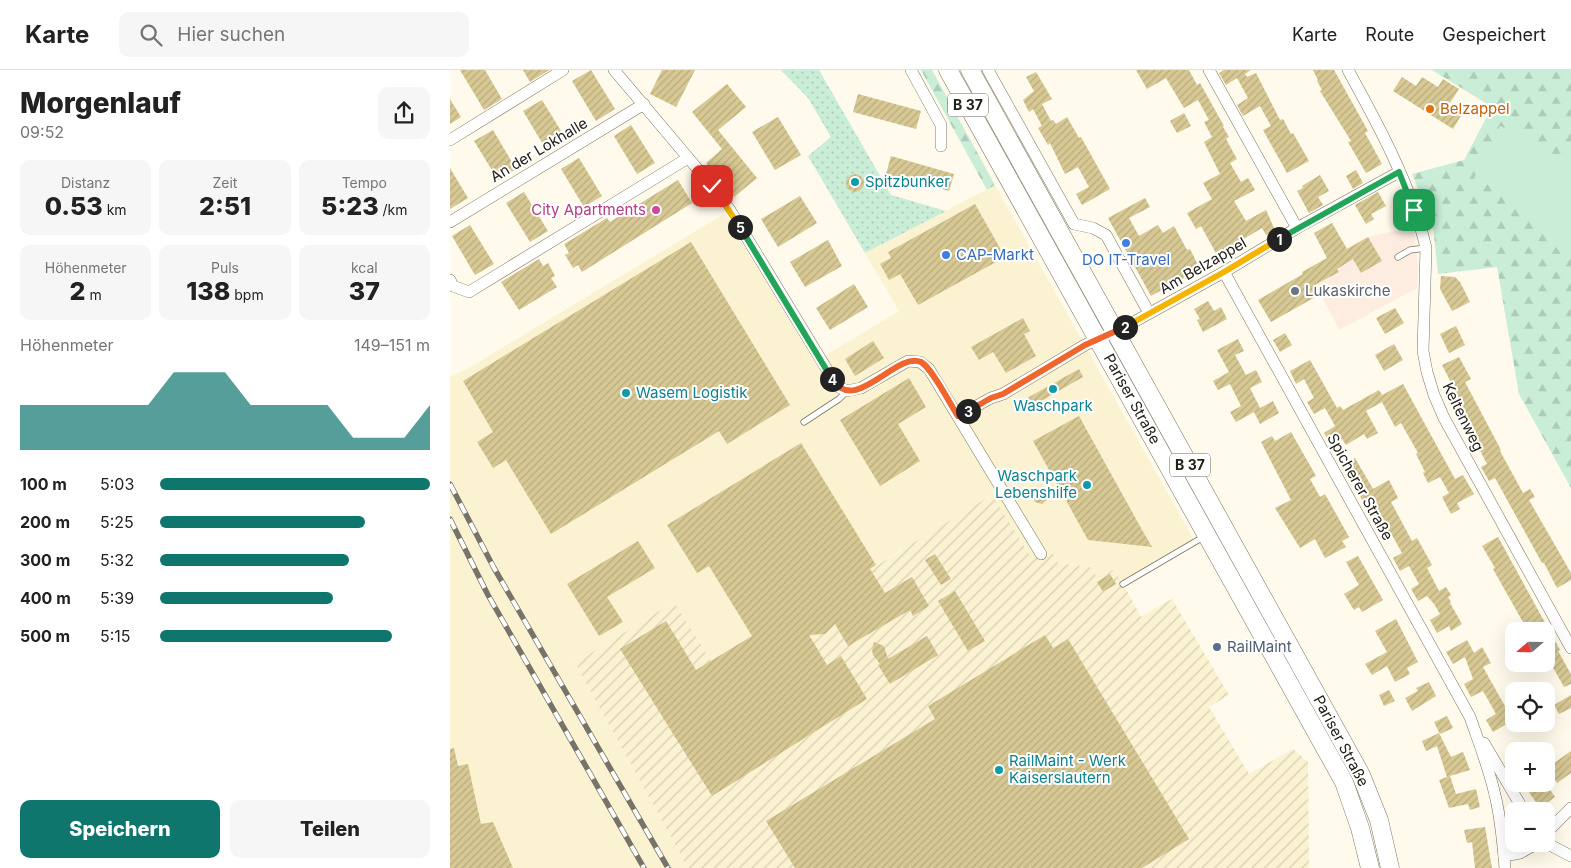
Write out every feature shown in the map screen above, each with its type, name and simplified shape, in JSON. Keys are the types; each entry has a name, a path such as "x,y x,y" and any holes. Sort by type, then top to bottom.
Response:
{"main road":[{"name":"Pariser Straße","path":"948,70 1344,782 1360,828 1370,868"},
{"name":"Pariser Straße","path":"970,70 1361,775 1379,820 1390,868"}],"street":[{"path":"450,140 563,70"},
{"path":"614,70 730,210 837,386 847,391 861,388 908,361 920,362 929,369 1041,554"},
{"path":"911,70 941,125 941,146"},
{"path":"988,70 1074,224 1092,228 1106,235 1149,314"},
{"path":"1209,70 1297,228"},
{"name":"Keltenweg","path":"1348,70 1384,137 1414,210 1426,248 1423,351 1434,396 1444,418 1571,648"},
{"name":"An der Lokhalle","path":"450,222 644,104"},
{"path":"450,280 453,286 469,292 688,158"},
{"name":"Am Belzappel","path":"958,416 991,398 1003,394 1098,339 1116,332 1149,314 1297,228 1399,172"},
{"name":"Spicherer Straße","path":"1224,272 1519,802"},
{"name":"Spicherer Straße","path":"1470,717 1495,794 1505,862"},
{"path":"1555,824 1571,808"},
{"path":"1555,848 1571,856"},
{"path":"1505,862 1522,852"}],"lane":[{"path":"1398,258 1410,250 1426,248"},
{"path":"804,422 839,399 847,391"},
{"path":"1123,584 1207,534"}],"shaded area":[{"path":"995,185 1195,542 1123,584 1098,580 1090,567 1032,559 902,549 797,614 711,661 674,602 575,663 688,868 450,868 450,377 467,369 724,214 815,362 899,311 865,253"},
{"path":"1332,223 1347,249 1368,237 1413,227 1418,265 1417,288 1339,330 1322,297 1313,287 1339,272 1327,258 1314,233"},
{"name":"RailMaint - Werk Kaiserslautern","path":"992,495 1032,559 1050,549 1058,563 1090,567 1098,579 1113,570 1141,617 1172,599 1229,695 1209,707 1249,774 1293,749 1308,762 1309,868 688,868 575,663 674,602 711,661 794,610 797,614"}],"green space":[{"path":"781,70 819,70 891,195 946,211 865,253 808,156 831,137 808,98"},
{"path":"921,70 932,70 995,185 987,190"},
{"path":"1432,70 1571,70 1571,488 1519,394 1497,267 1438,274 1433,227 1412,174 1464,160 1492,107"},
{"path":"1500,126 1521,137 1552,163 1564,152 1571,158 1571,248 1563,255 1509,195 1474,178"}],"building":[{"path":"460,70 485,70 502,99 484,110"},
{"path":"523,70 549,70 530,82"},
{"path":"591,70 615,109 596,121 572,81"},
{"path":"662,70 695,70 676,107 650,94"},
{"path":"1136,70 1189,70 1197,85 1200,83 1229,137 1226,139 1237,159 1230,163 1241,182 1248,178 1255,190 1234,201 1246,221 1266,210 1275,230 1266,235 1262,228 1217,255 1201,226 1196,229 1187,213 1212,199 1203,183 1220,174 1204,142 1212,137 1204,122 1209,120 1198,100 1184,108 1166,78 1147,89"},
{"path":"1224,70 1251,70 1245,74 1247,77 1256,73 1280,120 1283,119 1291,134 1293,133 1309,161 1287,173 1263,130 1271,126 1260,106 1243,116 1237,105 1248,98 1237,78 1226,85 1219,73"},
{"path":"1313,70 1334,70 1368,131 1365,133 1382,164 1366,173 1348,142 1351,141 1320,91 1322,90"},
{"path":"1036,72 1052,99 1042,104 1051,121 1053,120 1056,124 1067,117 1079,138 1081,137 1110,189 1082,205 1076,194 1089,187 1078,167 1065,174 1050,143 1048,145 1038,128 1042,126 1033,109 1029,112 1023,100 1034,91 1026,77"},
{"path":"1402,77 1416,86 1422,77 1438,87 1443,79 1459,89 1448,106 1462,114 1453,129 1393,91"},
{"path":"727,84 746,107 718,130 757,178 734,197 706,163 722,149 692,112"},
{"path":"858,94 921,111 916,129 853,112"},
{"path":"450,99 461,117 450,124"},
{"path":"542,100 566,139 547,151 523,111"},
{"path":"1184,113 1191,126 1177,133 1170,121"},
{"path":"778,117 801,155 775,170 752,132"},
{"path":"631,125 655,163 637,174 614,136"},
{"path":"493,130 516,169 498,180 474,141"},
{"path":"891,156 954,174 949,191 886,174"},
{"path":"579,158 602,196 584,207 561,169"},
{"path":"450,168 468,198 450,209"},
{"path":"1356,170 1363,183 1353,189 1346,176"},
{"name":"Spitzbunker","path":"851,174 859,174 864,179 862,190 851,192 846,187 846,179"},
{"path":"1320,175 1329,191 1318,197 1323,205 1309,213 1297,191"},
{"path":"678,180 692,203 582,272 578,265 573,268 565,255 569,253 564,244 607,218 610,222"},
{"path":"524,192 548,231 530,242 506,203"},
{"path":"1378,192 1386,206 1371,214 1374,219 1366,224 1355,205"},
{"path":"800,196 817,223 778,247 761,219"},
{"path":"1145,198 1150,207 1129,218 1139,236 1158,225 1163,233 1174,226 1187,250 1190,249 1200,269 1151,296 1108,218"},
{"name":"CAP-Markt","path":"975,204 1005,257 918,305 900,274 889,280 880,264 891,258 888,252"},
{"path":"1332,223 1347,249 1368,237 1382,261 1361,273 1353,259 1337,269 1339,272 1313,286 1319,295 1271,322 1258,300 1327,258 1314,233"},
{"path":"470,225 494,264 475,275 452,236"},
{"path":"828,240 842,266 805,287 790,262"},
{"name":"Wasem Logistik","path":"691,242 790,405 727,444 719,431 551,534 506,460 493,468 477,442 493,432 463,381"},
{"path":"539,259 543,266 548,263 555,276 551,278 557,287 519,310 501,282"},
{"path":"1441,276 1455,277 1460,282 1470,302 1452,311 1440,289"},
{"path":"854,284 868,307 830,330 816,308"},
{"path":"1208,301 1214,311 1221,307 1227,319 1203,332 1197,320 1200,319 1194,309"},
{"path":"1395,308 1404,323 1385,334 1376,318"},
{"path":"1023,318 1030,331 1024,334 1036,356 1006,373 993,352 979,360 971,347"},
{"path":"1456,326 1465,345 1449,353 1440,334"},
{"path":"1285,333 1292,345 1280,352 1273,340"},
{"path":"1238,339 1244,351 1235,355 1246,375 1256,370 1262,382 1250,388 1260,408 1273,401 1279,413 1260,424 1254,412 1236,422 1230,412 1241,406 1230,384 1218,390 1213,381 1229,372 1217,350"},
{"path":"873,341 884,358 855,376 845,359"},
{"path":"1394,344 1403,360 1384,371 1375,355"},
{"path":"1459,357 1471,379 1465,382 1500,451 1523,493 1530,489 1535,497 1529,500 1571,573 1571,580 1557,588 1495,478 1489,481 1481,467 1487,464 1473,437 1475,435 1455,400 1459,398 1442,365"},
{"path":"1310,360 1337,408 1340,406 1343,410 1379,390 1382,395 1403,384 1455,479 1463,475 1474,494 1457,503 1460,509 1451,514 1442,497 1449,493 1440,477 1428,483 1416,454 1418,453 1401,423 1395,427 1382,402 1366,411 1378,433 1367,439 1364,434 1346,445 1342,439 1331,445 1324,433 1335,426 1325,408 1314,414 1307,402 1314,398 1304,379 1296,384 1290,371"},
{"name":"Waschpark","path":"1079,369 1083,377 1027,409 1022,401"},
{"path":"909,378 926,407 898,424 920,461 880,486 840,420"},
{"name":"Waschpark Lebenshilfe","path":"1079,416 1152,547 1088,540 1033,441"},
{"path":"1291,432 1316,476 1310,479 1320,497 1325,494 1349,537 1342,541 1346,547 1325,558 1315,539 1300,548 1275,508 1291,500 1261,442 1272,436 1275,441"},
{"path":"801,443 876,565 870,569 885,593 912,577 929,606 913,616 910,610 848,646 835,624 825,634 809,635 827,665 841,656 867,699 712,796 620,649 666,621 696,670 752,636 709,566 697,573 667,525"},
{"path":"1355,458 1373,489 1389,480 1398,498 1391,502 1412,541 1417,538 1432,565 1427,568 1439,591 1446,587 1451,595 1448,597 1450,603 1462,624 1451,631 1449,626 1437,633 1430,620 1440,614 1427,596 1418,601 1411,589 1419,584 1409,566 1400,571 1393,558 1402,553 1392,535 1383,539 1376,527 1379,526 1360,496 1364,494 1353,474 1349,477 1343,465"},
{"path":"1040,489 1049,492 1048,499 1042,504 1035,502 1033,498 1034,493"},
{"path":"1498,537 1545,622 1523,622 1482,546"},
{"path":"638,541 655,568 607,597 623,622 599,636 567,584"},
{"path":"935,554 951,579 941,585 925,560"},
{"path":"1358,556 1383,600 1362,612 1359,607 1354,610 1344,594 1359,585 1346,562"},
{"path":"1110,574 1116,584 1103,592 1097,582"},
{"path":"955,591 985,641 968,651 938,601"},
{"path":"1396,619 1418,662 1407,668 1410,674 1395,682 1387,666 1372,675 1365,664 1387,652 1375,631"},
{"name":"RailMaint - Werk Kaiserslautern","path":"1045,635 1053,648 1068,639 1189,839 1142,868 795,868 766,821 935,719 928,706"},
{"path":"927,636 938,655 890,684 873,655 874,642 884,646 888,659"},
{"path":"1467,640 1474,653 1482,647 1491,663 1483,667 1505,706 1505,725 1493,732 1486,720 1496,714 1483,691 1471,697 1464,684 1473,679 1465,657 1453,664 1446,652"},
{"path":"1555,641 1560,650 1558,651 1571,674 1571,684 1564,687 1555,671"},
{"path":"1429,682 1436,696 1412,711 1405,698 1418,691 1416,688"},
{"path":"1389,690 1395,701 1384,706 1379,695"},
{"path":"1571,695 1571,708 1559,714 1555,704"},
{"path":"1447,716 1453,728 1440,734 1434,722"},
{"path":"1439,733 1451,757 1463,752 1470,770 1450,776 1456,794 1476,789 1480,807 1470,810 1468,804 1449,808 1439,780 1447,777 1437,746 1426,751 1422,741"},
{"path":"454,748 458,766 468,764 481,824 493,822 513,868 450,868 450,749"},
{"path":"1571,751 1571,773 1557,783 1555,780 1555,762"},
{"path":"1529,792 1552,792 1555,797 1548,802 1536,802"},
{"path":"1485,827 1492,868 1475,868 1472,842 1467,843 1464,830"}],"railway":[{"path":"450,484 494,568 668,868"},
{"path":"450,519 488,595 644,868"}],"place":[{"name":"Belzappel","path":"1430,109"},
{"name":"Spitzbunker","path":"855,182"},
{"name":"City Apartments","path":"656,210"},
{"name":"DO IT-Travel","path":"1126,243"},
{"name":"CAP-Markt","path":"946,255"},
{"name":"Lukaskirche","path":"1295,291"},
{"name":"Waschpark","path":"1053,389"},
{"name":"Wasem Logistik","path":"626,393"},
{"name":"Waschpark Lebenshilfe","path":"1087,485"},
{"name":"RailMaint","path":"1217,647"},
{"name":"RailMaint - Werk Kaiserslautern","path":"999,770"}],"route":[{"path":"712,186 730,210 837,386 847,391 861,388 908,361 920,362 929,369 958,416 991,398 1003,394 1085,345 1116,332 1399,172 1414,210"}]}
